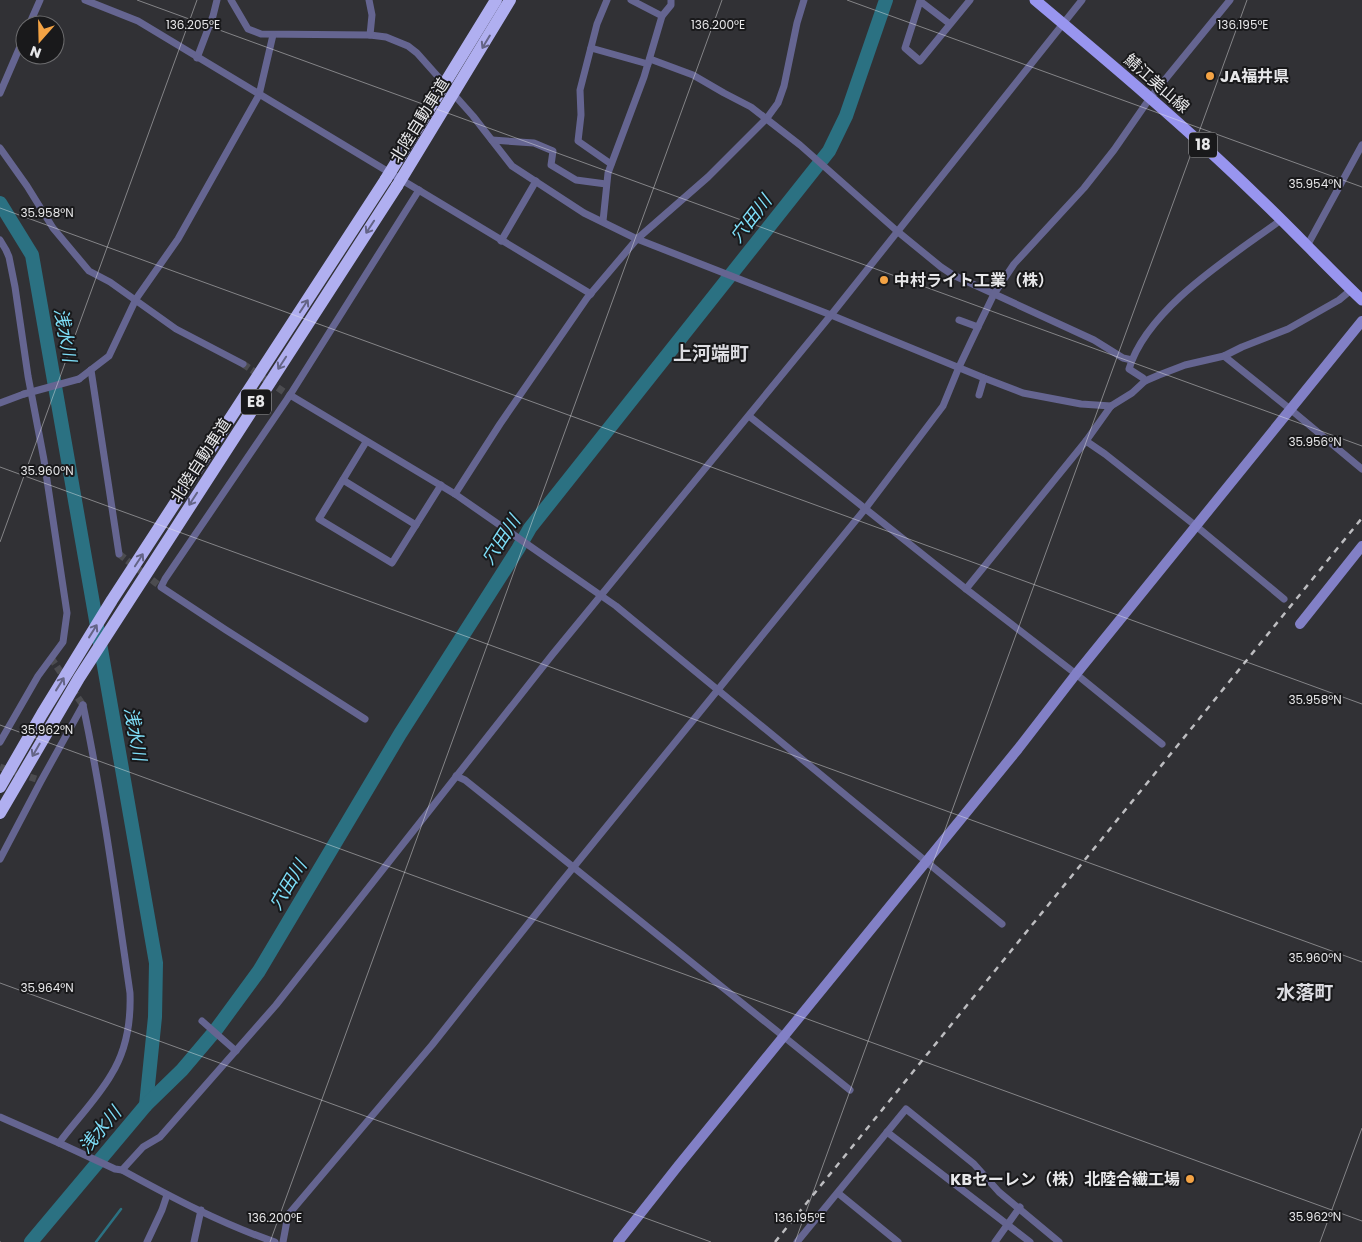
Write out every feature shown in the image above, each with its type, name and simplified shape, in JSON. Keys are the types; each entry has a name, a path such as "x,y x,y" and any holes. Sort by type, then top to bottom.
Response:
{"highway":[{"name":"北陸自動車道","path":"0,787 112,600 392,182 496,0"},
{"name":"北陸自動車道","path":"0,813 116,619 392,182 510,0"}],"main road":[{"name":"鯖江美山線","path":"1035,0 1150,98 1250,190 1362,300"}],"street":[{"path":"33,15 40,0"},
{"path":"85,0 103,3 138,21 591,294"},
{"path":"197,58 217,0"},
{"path":"231,0 248,29 261,34 370,35 386,37 408,46 438,75 512,166 584,213 637,239 1023,393 1081,404 1110,406"},
{"path":"369,0 372,15 370,35"},
{"path":"608,0 597,24 580,90 581,105 578,141 611,164"},
{"path":"632,0 662,16"},
{"path":"603,221 606,184 611,164 649,62 662,16 671,6 672,0"},
{"path":"454,494 500,424 591,294 637,239 708,177 767,118 778,103 784,86 797,23 804,0"},
{"path":"950,24 920,1 904,48 920,61 970,0"},
{"path":"118,1170 143,1147 160,1137 276,1005 456,776 831,315 1082,0"},
{"path":"283,1242 288,1215 432,1045 573,867 865,509 944,406 959,367 994,294 1014,264 1084,188 1114,150 1150,98 1230,0"},
{"path":"0,403 24,394 79,379 109,356 136,299 178,239 259,95 273,35"},
{"path":"591,48 693,75 724,94 751,107 800,145 897,231 953,275 1094,340 1123,358 1132,360"},
{"path":"0,93 15,58"},
{"path":"492,140 534,143 552,151 551,165 576,180 606,184"},
{"path":"1307,246 1362,145"},
{"path":"0,148 27,186 53,228 89,271 136,299 176,329 243,364"},
{"path":"501,241 536,181"},
{"path":"365,719 162,587 165,579 290,395 419,190"},
{"path":"1145,381 1130,369 1132,360 1142,341 1164,313 1228,259 1281,220"},
{"path":"0,240 6,250 15,287 67,613 63,642 38,676 0,742"},
{"path":"966,589 1086,441 1110,406 1132,393 1145,381 1186,365 1224,356 1288,329 1339,300 1351,290"},
{"path":"959,320 978,327"},
{"path":"618,1242 1362,321"},
{"path":"1224,356 1362,469"},
{"path":"91,370 119,554"},
{"path":"979,395 984,378"},
{"path":"290,395 297,401"},
{"path":"290,395 441,485 601,596 718,689 1002,924"},
{"path":"749,416 1162,744"},
{"path":"1086,441 1196,526 1284,599"},
{"path":"366,442 319,519 392,563 441,485"},
{"path":"343,480 416,525"},
{"path":"1300,624 1362,546"},
{"path":"0,859 38,780 83,705 94,755 109,850 130,993 130,1007 128,1031 117,1064 59,1143"},
{"path":"456,776 486,797 850,1090"},
{"path":"202,1021 235,1051"},
{"path":"797,1242 906,1109 974,1164 999,1192 1020,1207 1059,1242"},
{"path":"0,1117 118,1170 254,1235 275,1242"},
{"path":"887,1132 1030,1242"},
{"path":"838,1193 898,1242"},
{"path":"147,1242 167,1195"},
{"path":"995,1242 1020,1207"},
{"path":"194,1242 201,1210"}],"waterway":[{"name":"穴田川","path":"31,1242 146,1105 182,1070 215,1031 259,971 400,734 530,528 829,151 846,116 886,0"},
{"name":"浅水川","path":"0,203 32,255 156,963 155,1017 146,1105"},
{"path":"96,1242 121,1209"}],"tunnel":[{"path":"243,364 293,398"},
{"path":"119,554 161,587"},
{"path":"51,658 66,680"},
{"path":"72,689 83,705"},
{"path":"0,767 36,779"}],"railway":[{"path":"775,1242 1362,518"}],"place":[{"name":"JA福井県","path":"1210,76"},
{"name":"中村ライト工業（株）","path":"884,280"},
{"name":"KBセーレン（株）北陸合繊工場","path":"1190,1179"}],"district":[{"name":"上河端町","path":"711,353"},
{"name":"水落町","path":"1305,992"}]}
